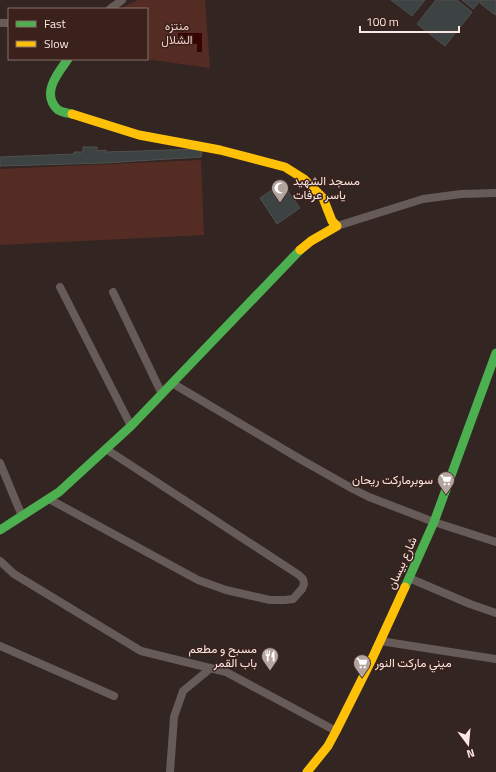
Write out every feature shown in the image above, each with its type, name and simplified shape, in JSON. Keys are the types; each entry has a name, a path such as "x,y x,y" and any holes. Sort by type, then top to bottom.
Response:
{"street":[{"path":"111,8 119,1"},
{"path":"67,60 53,80 50,88 52,100 58,110 139,135 220,150 285,167 296,172 324,198 332,221 337,226"},
{"path":"0,530 59,492 131,426 300,250 311,241 337,226 423,199 456,194 496,193"},
{"path":"60,287 131,426"},
{"path":"113,292 162,394"},
{"name":"شارع بيسان","path":"307,772 328,746 336,731 409,578 434,522 492,376 496,353"},
{"path":"172,383 300,459 369,497 434,522 496,542"},
{"path":"49,498 198,580 226,590 256,597 279,600 293,599 302,590 304,584 300,574 106,449"},
{"path":"0,463 22,516"},
{"path":"0,561 14,574 140,651 158,657 226,672 336,731"},
{"path":"409,578 470,604 496,613"},
{"path":"380,641 496,659"},
{"path":"0,646 114,696"},
{"path":"170,772 174,717 183,691 211,668"}],"green space":[{"name":"منتزه الشلال","path":"138,0 205,0 210,68 148,59 148,8 122,8"},
{"path":"201,160 204,235 0,245 0,169"}],"shaded area":[{"path":"178,33 202,33 202,52 197,52 197,44 178,44"}],"building":[{"path":"391,0 425,0 412,16"},
{"path":"436,0 457,0 472,12 445,46 417,24"},
{"path":"462,0 481,0 473,9"},
{"path":"482,0 496,0 495,15 480,3"},
{"path":"83,147 97,147 97,151 106,150 106,152 202,149 201,157 105,163 0,166 0,157 74,154 74,152 83,152"},
{"name":"مسجد الشهيد ياسر عرفات","path":"282,183 300,208 277,224 260,198"}],"traffic: fast":[{"path":"67,60 53,83 51,96 52,103 57,109 62,112 72,114"},
{"path":"0,530 59,492 131,426 300,250"},
{"path":"405,587 434,522 496,353"}],"traffic: slow":[{"path":"72,114 139,135 220,150 285,167 304,179 323,198 332,221 337,226 311,241 300,250"},
{"path":"307,772 328,746 336,731 371,661 405,587"}],"place":[{"name":"مسجد الشهيد ياسر عرفات","path":"280,203"},
{"name":"سوبرماركت ريحان","path":"446,495"},
{"name":"مسبح و مطعم باب القمر","path":"270,671"},
{"name":"ميني ماركت النور","path":"362,678"}]}
